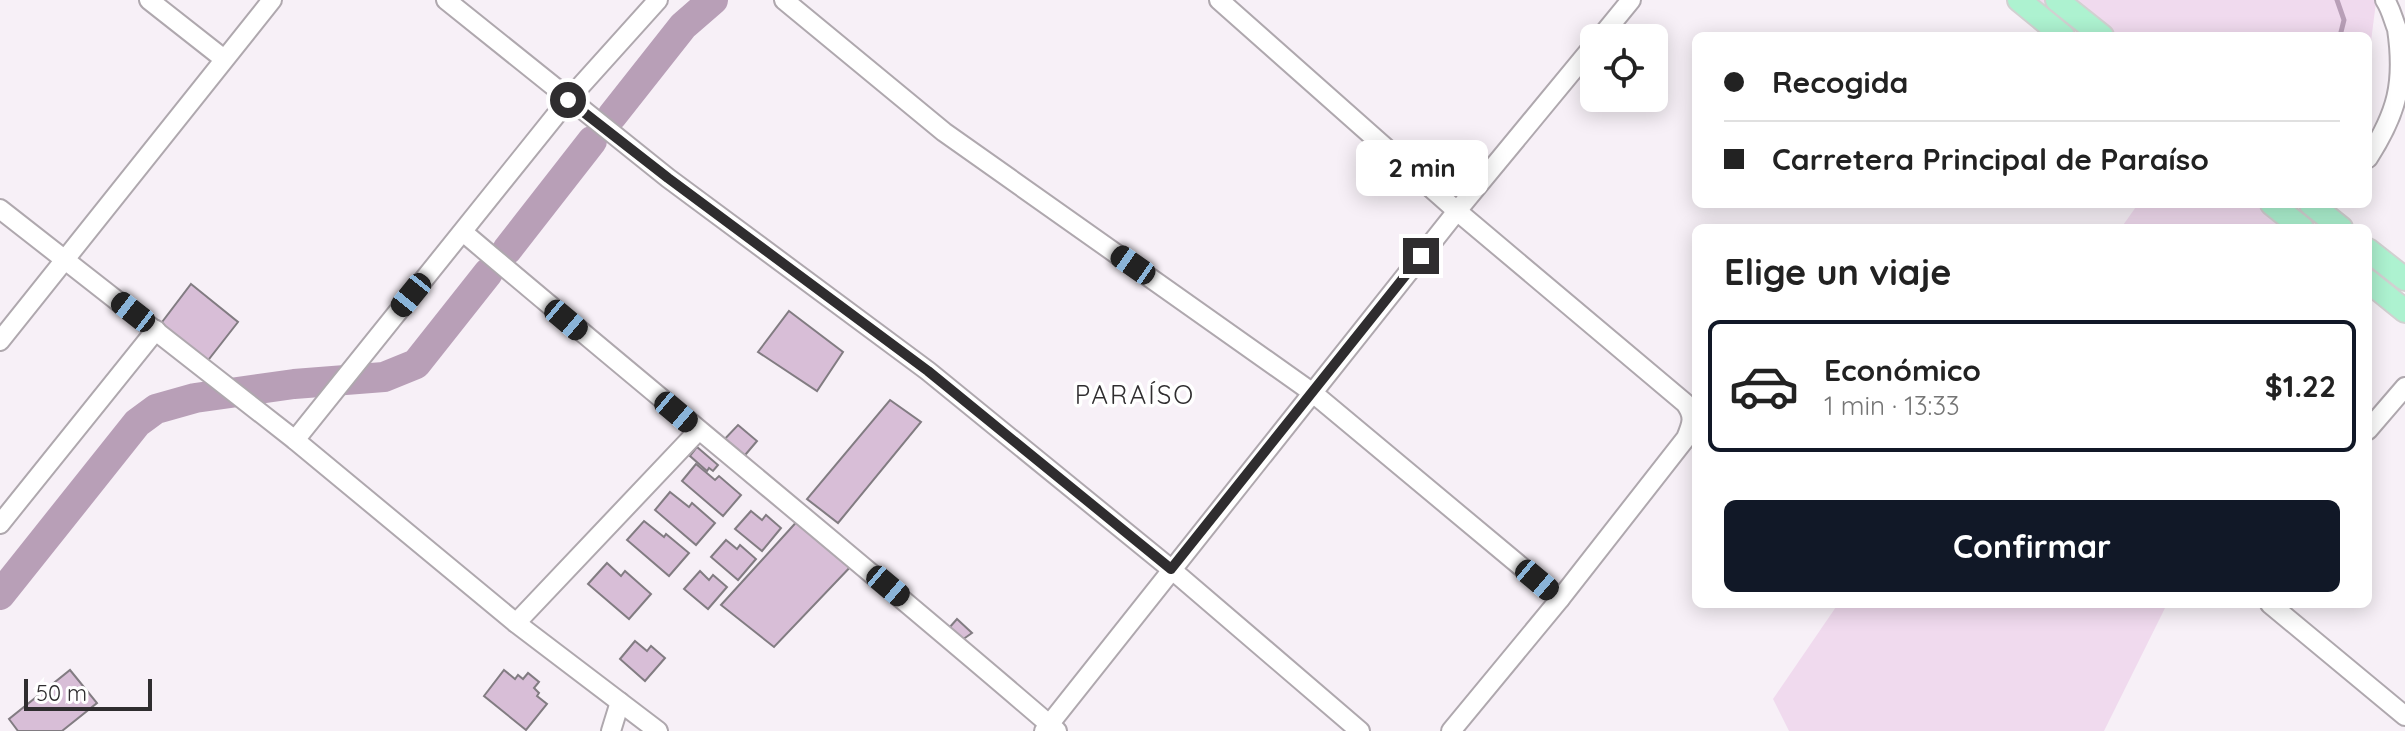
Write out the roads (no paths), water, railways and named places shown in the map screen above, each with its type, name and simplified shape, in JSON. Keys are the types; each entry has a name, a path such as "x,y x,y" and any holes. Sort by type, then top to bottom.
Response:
{"main road":[{"path":"2019,0 2058,32"},
{"path":"2057,0 2097,32"},
{"path":"2277,208 2297,224"},
{"path":"2372,253 2405,279"},
{"path":"2372,284 2405,311"}],"street":[{"path":"149,0 224,59"},
{"path":"0,341 272,0"},
{"path":"446,0 680,188 928,371 1171,569 1360,731"},
{"path":"295,440 568,100 658,0"},
{"path":"784,0 944,132 1313,393 1560,599"},
{"path":"1219,0 1457,211 1692,412 1692,423 1686,438 1560,599 1451,731"},
{"path":"1611,24 1631,0"},
{"path":"2372,152 2389,126 2404,89 2404,52 2385,0"},
{"path":"463,232 698,431 865,566 1050,729 1171,569 1580,62"},
{"path":"0,209 244,399 516,623 658,731"},
{"path":"0,524 156,330"},
{"path":"2372,425 2405,387"},
{"path":"516,623 698,431"},
{"path":"2275,608 2405,716"},
{"path":"611,731 620,702"}],"waterway":[{"path":"612,116 683,26 713,0"},
{"path":"2337,0 2344,20 2341,32"},
{"path":"507,250 592,141"},
{"path":"0,595 137,423 156,409 195,398 294,384 384,377 416,364 488,273"}],"district":[{"name":"PARAÍSO","path":"1135,394"}]}
